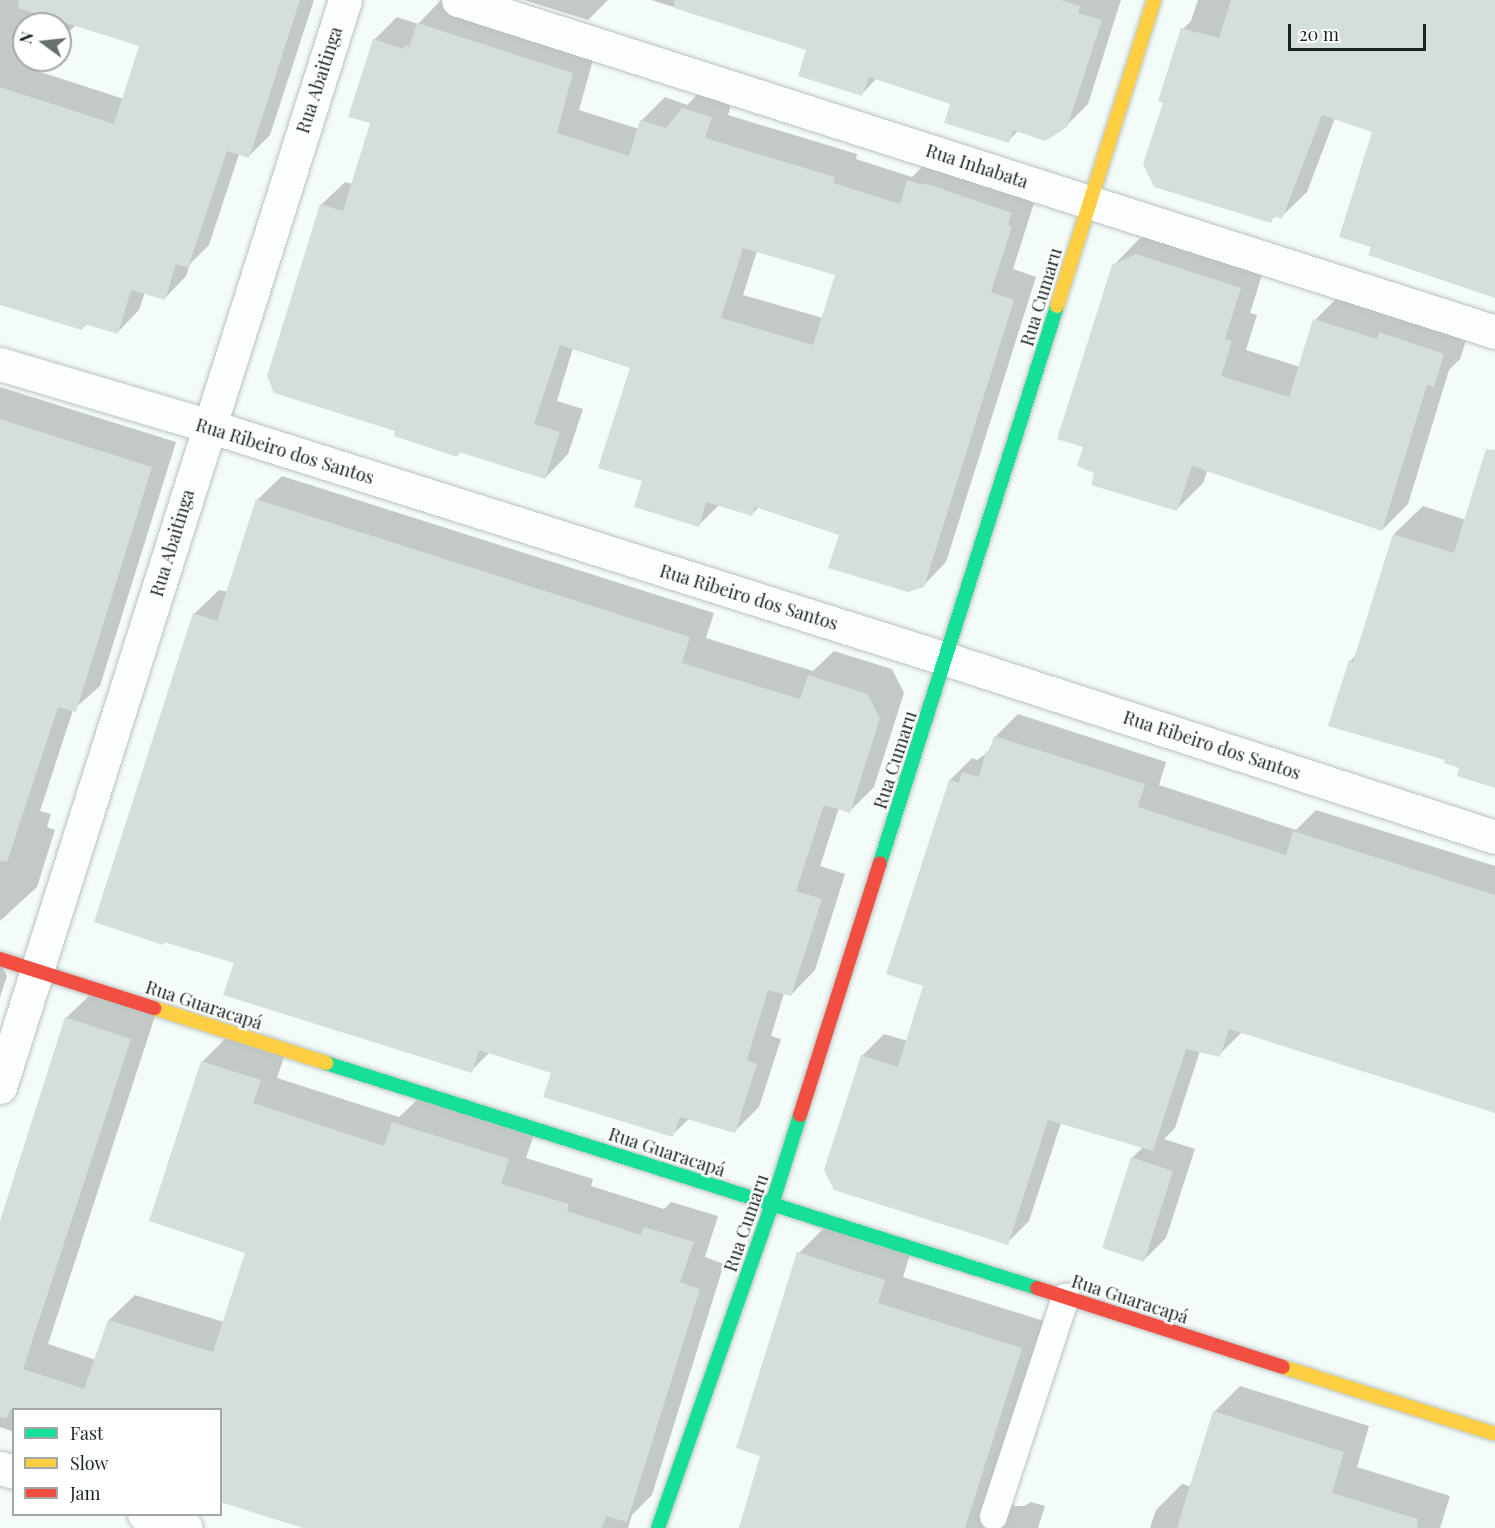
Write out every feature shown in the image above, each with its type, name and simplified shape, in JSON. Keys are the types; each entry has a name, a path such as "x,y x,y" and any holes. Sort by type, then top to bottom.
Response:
{"street":[{"name":"Rua Abaitinga","path":"0,1087 345,0"},
{"name":"Rua Inhabata","path":"458,0 1495,332"},
{"name":"Rua Cumaru","path":"658,1528 772,1204 1154,0"},
{"name":"Rua Ribeiro dos Santos","path":"0,364 208,426 946,659 1495,837"},
{"name":"Rua Guaracapá","path":"0,959 1495,1434"},
{"path":"147,1516 186,1528"}],"lane":[{"path":"993,1516 1065,1297"}],"building":[{"path":"19,0 300,0 249,158 227,151 188,268 176,264 165,300 131,290 118,334 84,324 82,330 0,305 0,87 114,124 139,46 72,25 72,12 31,12 18,8"},
{"path":"675,0 1060,0 1080,6 1078,13 1102,20 1067,127 1045,141 1013,130 1009,143 944,123 950,104 869,77 862,96 798,76 806,50 674,8"},
{"path":"1231,0 1495,0 1495,298 1368,255 1371,247 1339,237 1372,132 1322,115 1282,219 1274,216 1271,223 1154,187 1143,164 1163,103 1158,101 1181,28 1219,38"},
{"path":"417,23 573,73 557,133 629,156 640,120 666,128 682,108 712,117 705,138 835,177 833,183 900,204 907,180 924,185 924,183 1012,213 1008,225 1012,226 991,292 1014,300 924,587 908,592 828,568 839,535 755,507 752,516 706,502 699,527 634,507 642,481 598,468 630,368 560,345 534,424 560,432 545,479 459,452 457,457 394,436 395,431 274,393 267,376 320,204 343,211 370,123 348,117 373,39 404,49 405,45 409,47","holes":["743,248 835,275 813,345 721,318"]},
{"path":"1136,254 1241,288 1225,339 1232,341 1221,376 1289,397 1313,319 1377,339 1379,332 1444,354 1434,387 1427,385 1382,531 1192,466 1177,511 1091,485 1094,473 1077,466 1083,447 1057,439 1112,265"},
{"path":"0,419 152,467 76,712 58,707 7,862 0,861"},
{"path":"1486,449 1495,450 1495,788 1457,776 1459,768 1444,763 1445,760 1328,726 1349,660 1353,662 1393,534 1454,553"},
{"path":"256,499 690,637 682,663 800,699 808,675 867,694 880,718 850,813 824,805 796,891 822,899 791,996 768,990 747,1060 757,1064 735,1133 680,1117 673,1137 543,1097 551,1073 479,1050 472,1073 223,995 234,963 164,942 163,945 94,922 193,613 217,621"},
{"path":"994,736 1145,784 1138,807 1286,855 1293,831 1495,895 1495,1113 1229,1029 1220,1057 1186,1049 1153,1151 1048,1120 1008,1245 834,1190 824,1170 861,1055 898,1067 923,986 886,974 949,780 959,783 962,772 979,777 986,751 989,752"},
{"path":"65,1017 131,1039 23,1369 84,1389 108,1320 213,1352 245,1253 149,1221 201,1061 261,1080 253,1103 384,1146 392,1122 509,1159 501,1184 569,1204 567,1211 641,1235 644,1227 694,1242 680,1282 700,1289 627,1522 606,1516 602,1528 303,1528 222,1503 222,1408 12,1408 7,1418 0,1417 0,1221"},
{"path":"1131,1157 1173,1171 1144,1262 1102,1248"},
{"path":"797,1252 885,1280 878,1303 1022,1348 965,1528 739,1528 760,1456 736,1448"},
{"path":"1213,1411 1344,1452 1332,1493 1418,1519 1417,1528 1177,1528"}],"traffic: fast":[{"path":"880,863 1057,306"},
{"path":"326,1063 1037,1288"},
{"path":"658,1528 772,1204 800,1115"}],"traffic: slow":[{"path":"1057,306 1154,0"},
{"path":"154,1008 326,1063"},
{"path":"1283,1367 1495,1434"}],"traffic: jam":[{"path":"800,1115 880,863"},
{"path":"0,959 154,1008"},
{"path":"1037,1288 1283,1367"}]}
